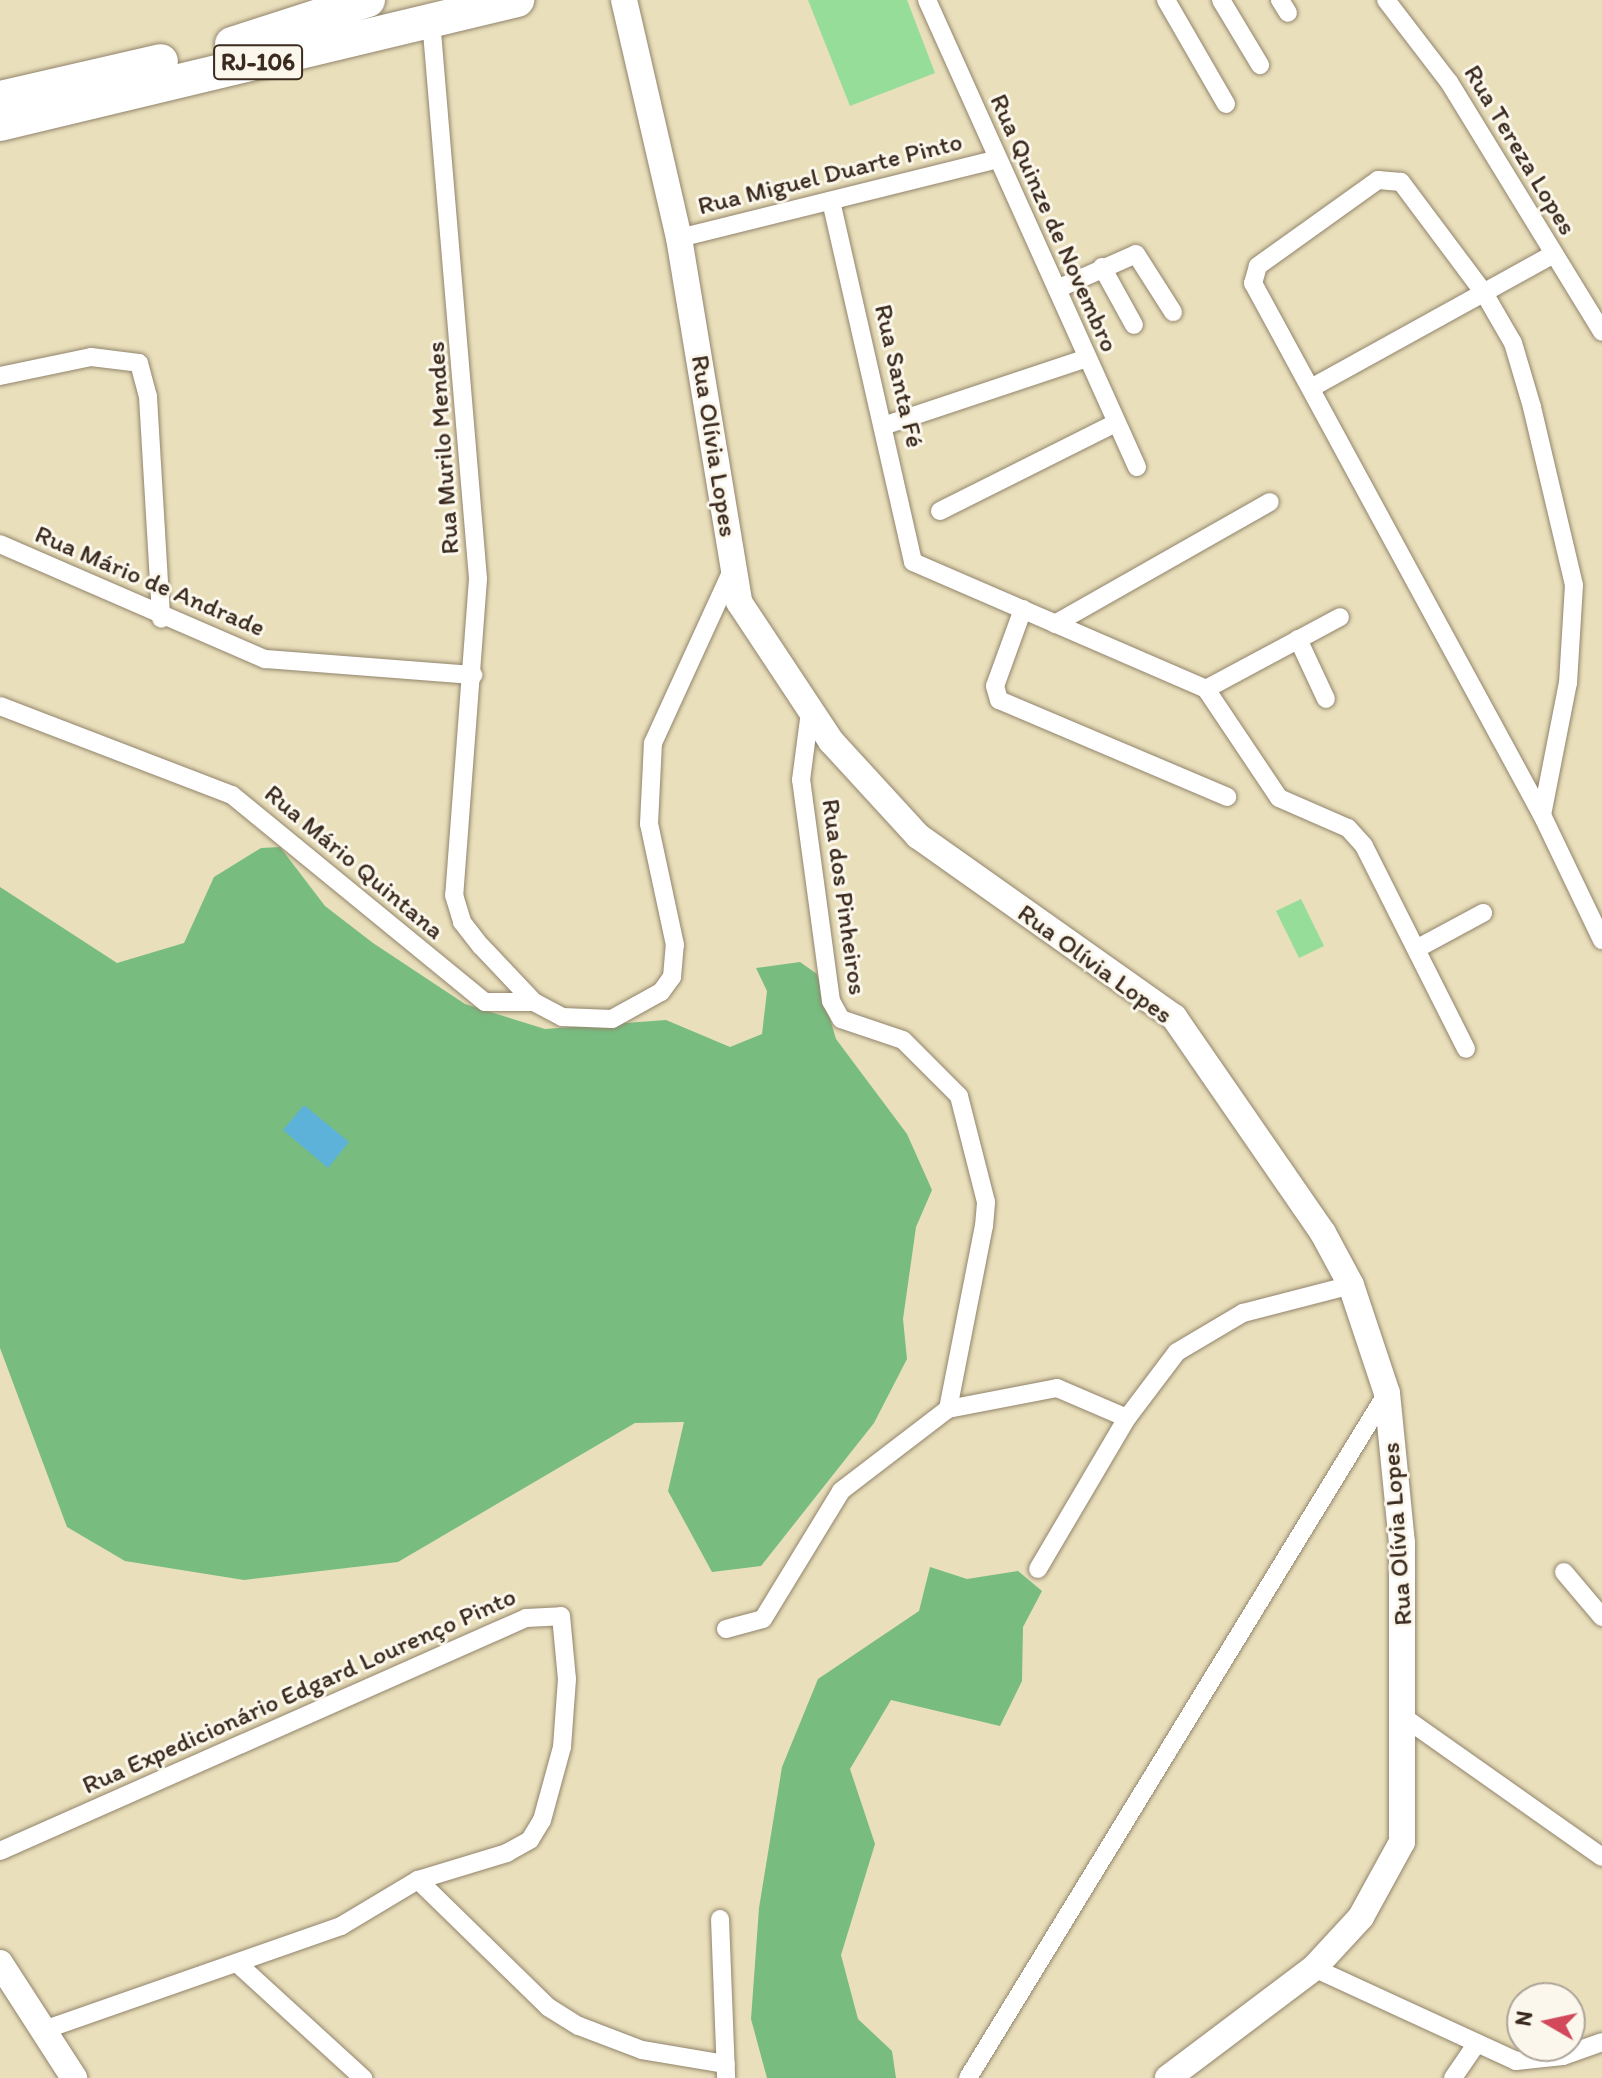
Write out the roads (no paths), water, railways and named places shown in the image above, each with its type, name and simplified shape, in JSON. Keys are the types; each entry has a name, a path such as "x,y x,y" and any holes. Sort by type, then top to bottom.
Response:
{"highway":[{"name":"RJ-106","path":"0,98 264,37 368,0"},
{"name":"RJ-106","path":"0,124 517,0"}],"street":[{"name":"Rua Olívia Lopes","path":"624,0 679,238 739,602 810,712 918,836 1174,1017 1351,1285 1387,1393 1402,1543 1405,1718 1402,1842 1361,1917 1314,1968 1168,2078"},
{"name":"Rua Quinze de Novembro","path":"927,0 994,160 1057,289 1137,467"},
{"path":"1166,0 1226,104"},
{"path":"1221,0 1260,65"},
{"name":"Rua Tereza Lopes","path":"1386,0 1449,82 1552,255 1602,332"},
{"name":"Rua Murilo Mendes","path":"431,20 478,579 473,675 454,873 462,922 534,1002"},
{"name":"Rua Miguel Duarte Pinto","path":"679,238 994,160"},
{"path":"1542,815 1568,683 1574,585 1513,343 1484,293 1401,182 1378,180 1253,273 1255,289 1542,815 1602,940"},
{"name":"Rua Santa Fé","path":"831,201 886,425 913,562 1023,609"},
{"path":"1057,289 1129,255 1145,257 1173,312"},
{"path":"1311,388 1552,255"},
{"path":"1102,267 1134,325"},
{"path":"0,376 91,357 139,363 148,397 161,619"},
{"path":"886,425 1087,358"},
{"path":"940,511 1116,423"},
{"path":"1055,624 1270,502"},
{"name":"Rua Mário de Andrade","path":"0,544 161,619 265,659 473,675"},
{"path":"534,1002 562,1017 612,1019 661,992 672,977 675,945 649,824 653,743 733,568"},
{"path":"1227,797 999,700 995,686 1023,609 1206,689 1279,798 1348,828 1364,846 1418,948 1466,1049"},
{"path":"1206,689 1340,617"},
{"path":"1298,639 1326,699"},
{"name":"Rua Mário Quintana","path":"0,706 232,795 485,1002 534,1002"},
{"name":"Rua dos Pinheiros","path":"810,712 801,780 831,1001 841,1019 903,1040 941,1071 965,1110 980,1171 984,1226 948,1409"},
{"path":"1418,948 1483,913"},
{"path":"1038,1569 1127,1418 1177,1352 1243,1313 1351,1285"},
{"path":"726,1629 763,1619 841,1491 948,1409 1057,1388 1127,1418"},
{"path":"968,2078 1387,1393"},
{"path":"1564,1572 1602,1617"},
{"name":"Rua Expedicionário Edgard Lourenço Pinto","path":"0,1851 526,1618 561,1616 567,1679 562,1747 542,1820 530,1840 507,1853 418,1880"},
{"path":"1405,1718 1602,1857"},
{"path":"41,2031 341,1926 418,1880 548,2007 579,2026 642,2050 726,2071 720,1919"},
{"path":"0,1963 74,2078"},
{"path":"237,1963 363,2078"},
{"path":"1314,1968 1477,2043 1536,2062 1602,2042"},
{"path":"1453,2078 1477,2043"}],"water":[{"path":"304,1105 349,1142 328,1168 283,1130"}]}
